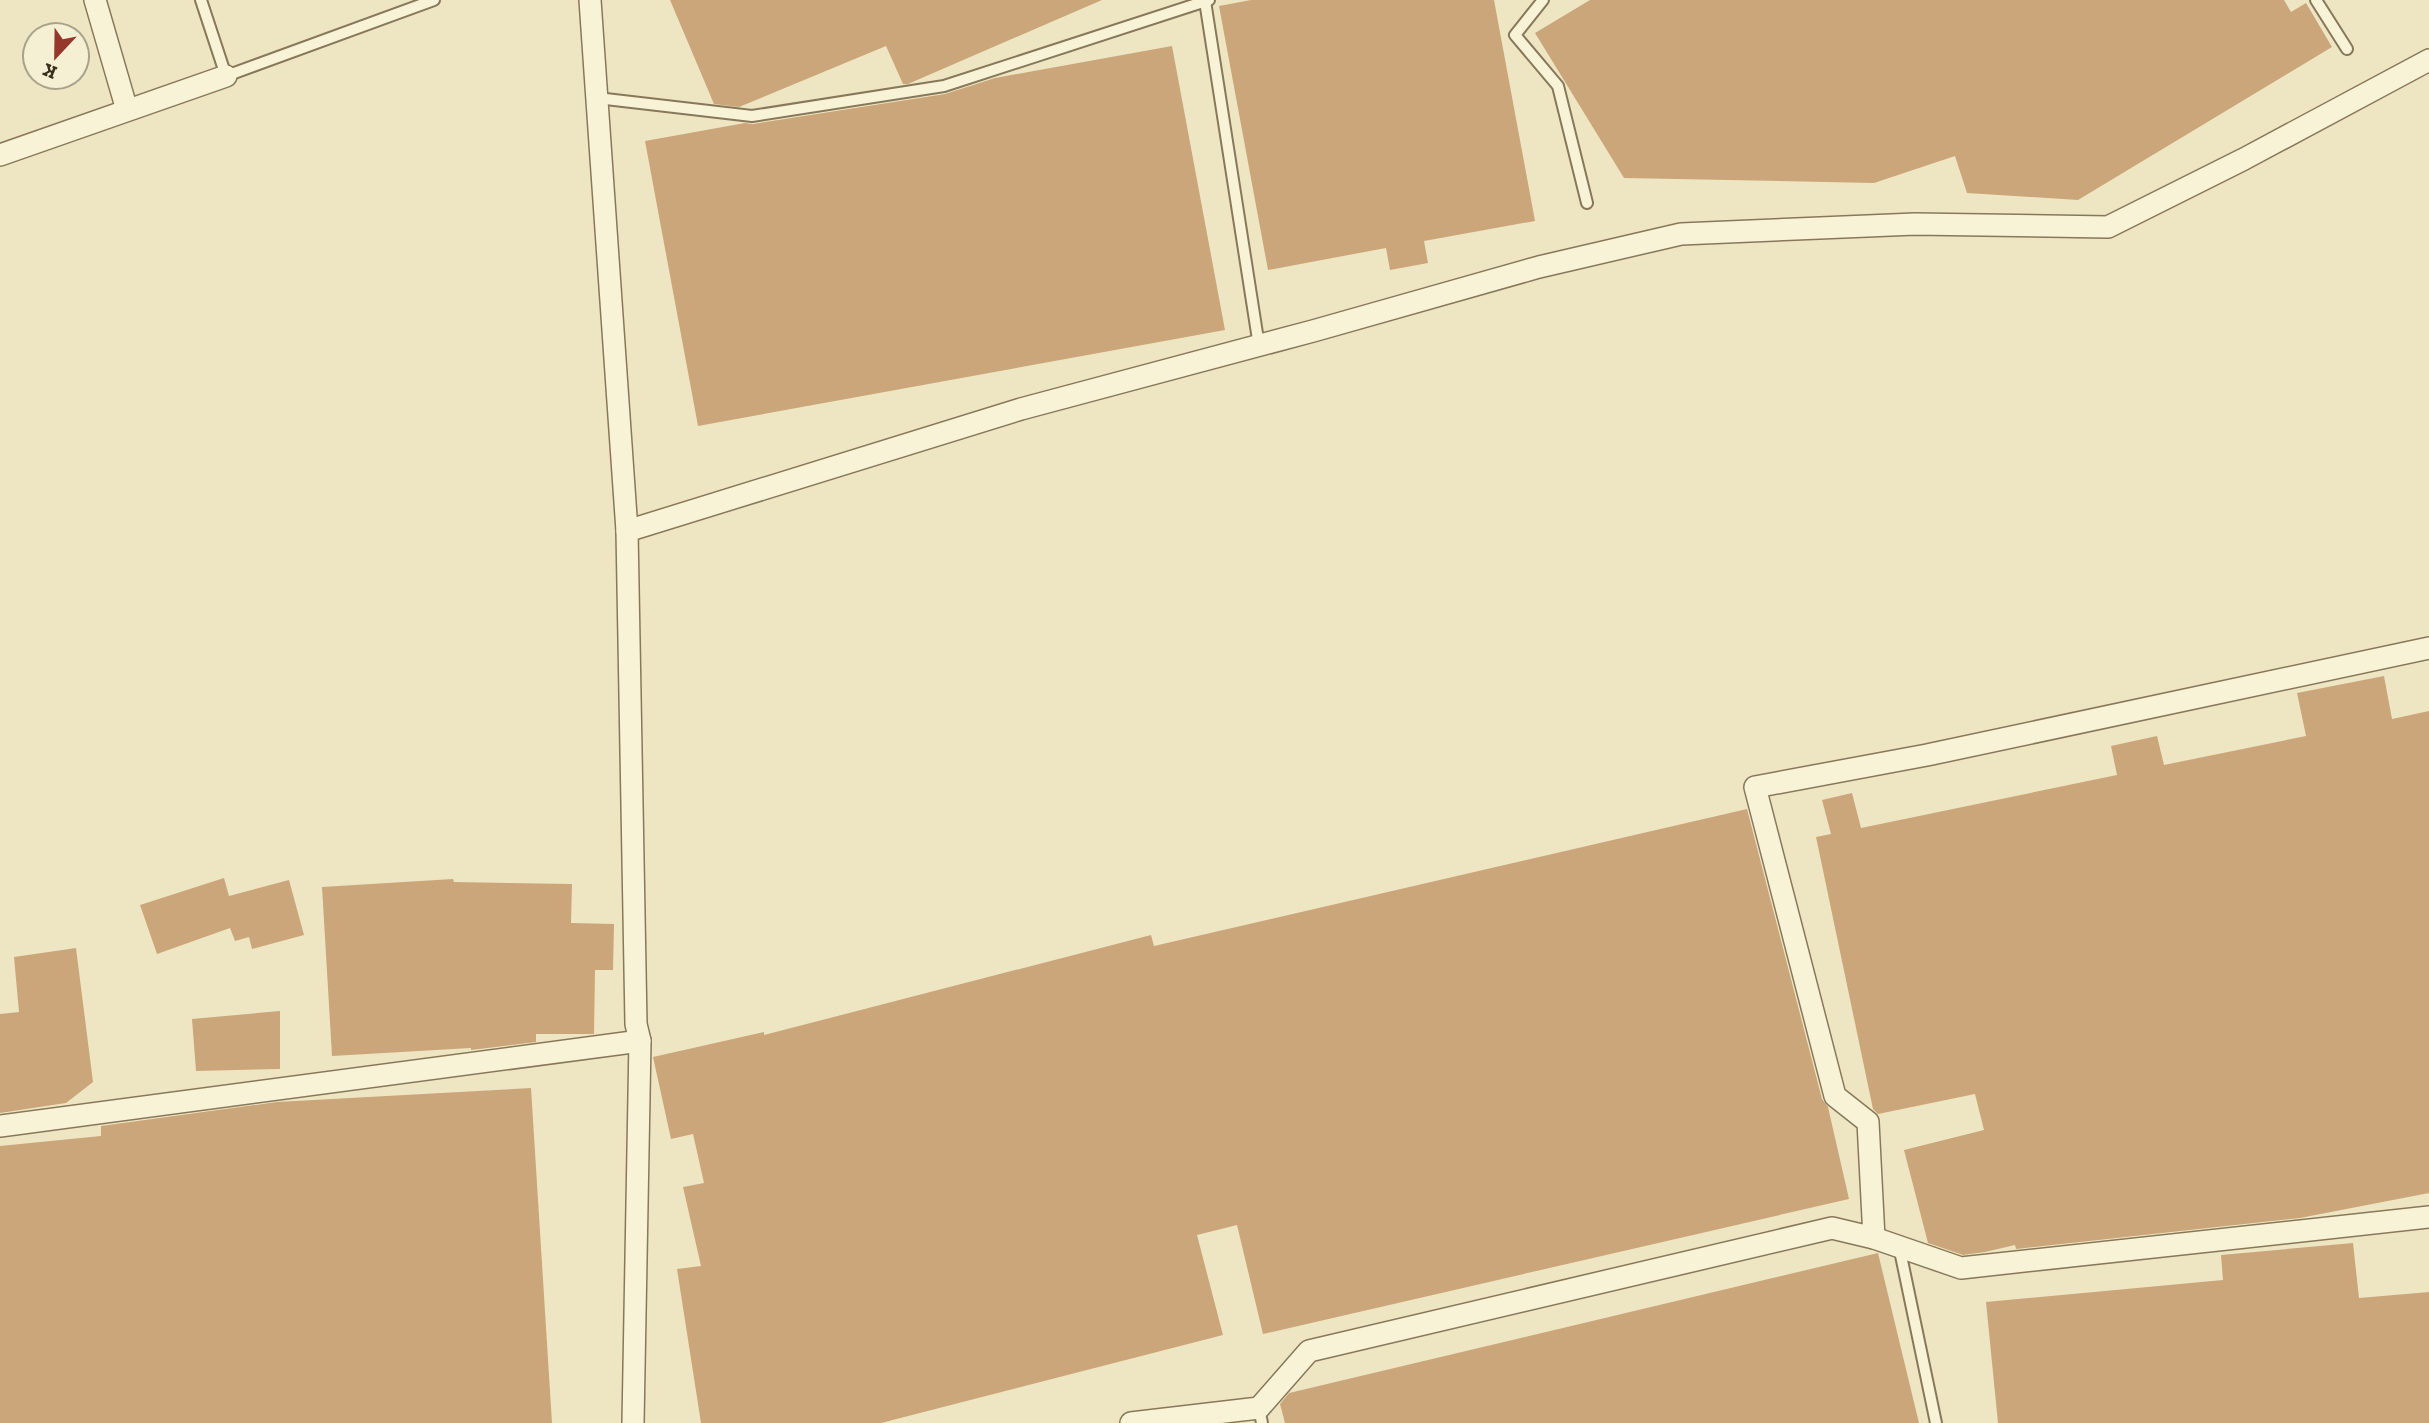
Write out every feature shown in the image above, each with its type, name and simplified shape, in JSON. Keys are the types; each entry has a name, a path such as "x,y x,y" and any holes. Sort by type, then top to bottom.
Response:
{"street":[{"path":"95,0 127,110"},
{"path":"590,0 626,531 636,1024 640,1041 633,1423"},
{"path":"626,531 1021,409 1259,346 1539,267 1681,234 1915,224 2108,227 2244,159 2429,60"},
{"path":"0,155 226,76"},
{"path":"1874,1238 1868,1122 1835,1096 1755,787 1927,755 2429,648"},
{"path":"0,1126 640,1041"},
{"path":"1131,1423 1260,1415 1309,1351 1832,1228 1874,1238 1961,1268 2429,1217"}],"lane":[{"path":"201,0 226,76 434,0"},
{"path":"1543,0 1515,35 1558,86 1587,203"},
{"path":"2316,0 2347,48"},
{"path":"597,98 752,116 944,86 1207,1 1259,346"},
{"path":"1899,1246 1936,1423"}],"building":[{"path":"670,0 1102,0 908,84 903,84 886,46 739,107 714,104"},
{"path":"1251,0 1494,0 1535,221 1424,241 1428,263 1390,270 1386,248 1268,270 1219,6"},
{"path":"1590,0 2284,0 2291,12 2306,3 2332,47 2078,200 1967,193 1955,156 1874,183 1624,178 1535,33"},
{"path":"1172,46 1225,330 698,426 645,141 745,123 753,124 945,94 995,78"},
{"path":"2384,676 2392,719 2429,711 2429,1193 2300,1218 2016,1249 2015,1245 1963,1255 1928,1243 1904,1150 1984,1130 1975,1094 1878,1114 1873,1109 1816,837 1831,834 1822,800 1852,793 1861,828 2117,775 2111,746 2157,736 2164,765 2306,736 2297,693"},
{"path":"1747,809 1822,1099 1828,1107 1849,1199 1263,1334 1237,1225 1197,1235 1223,1335 881,1423 701,1423 677,1269 701,1266 683,1187 704,1183 693,1134 671,1139 653,1057 764,1032 764,1035 1151,935 1154,946"},
{"path":"224,878 229,896 289,880 304,935 252,949 249,937 235,941 230,928 157,954 140,905"},
{"path":"453,879 454,882 572,884 571,923 614,924 613,970 595,970 594,1034 536,1034 536,1042 471,1050 332,1056 322,887"},
{"path":"76,948 93,1082 66,1103 0,1113 0,1014 19,1012 14,957"},
{"path":"280,1011 280,1069 196,1071 192,1019"},
{"path":"531,1088 552,1423 0,1423 0,1146 101,1136 101,1126 277,1102"},
{"path":"2353,1243 2359,1298 2429,1292 2429,1423 1998,1423 1986,1302 2223,1280 2221,1255"},
{"path":"1878,1253 1919,1423 1285,1423 1280,1404 1289,1393"}]}
